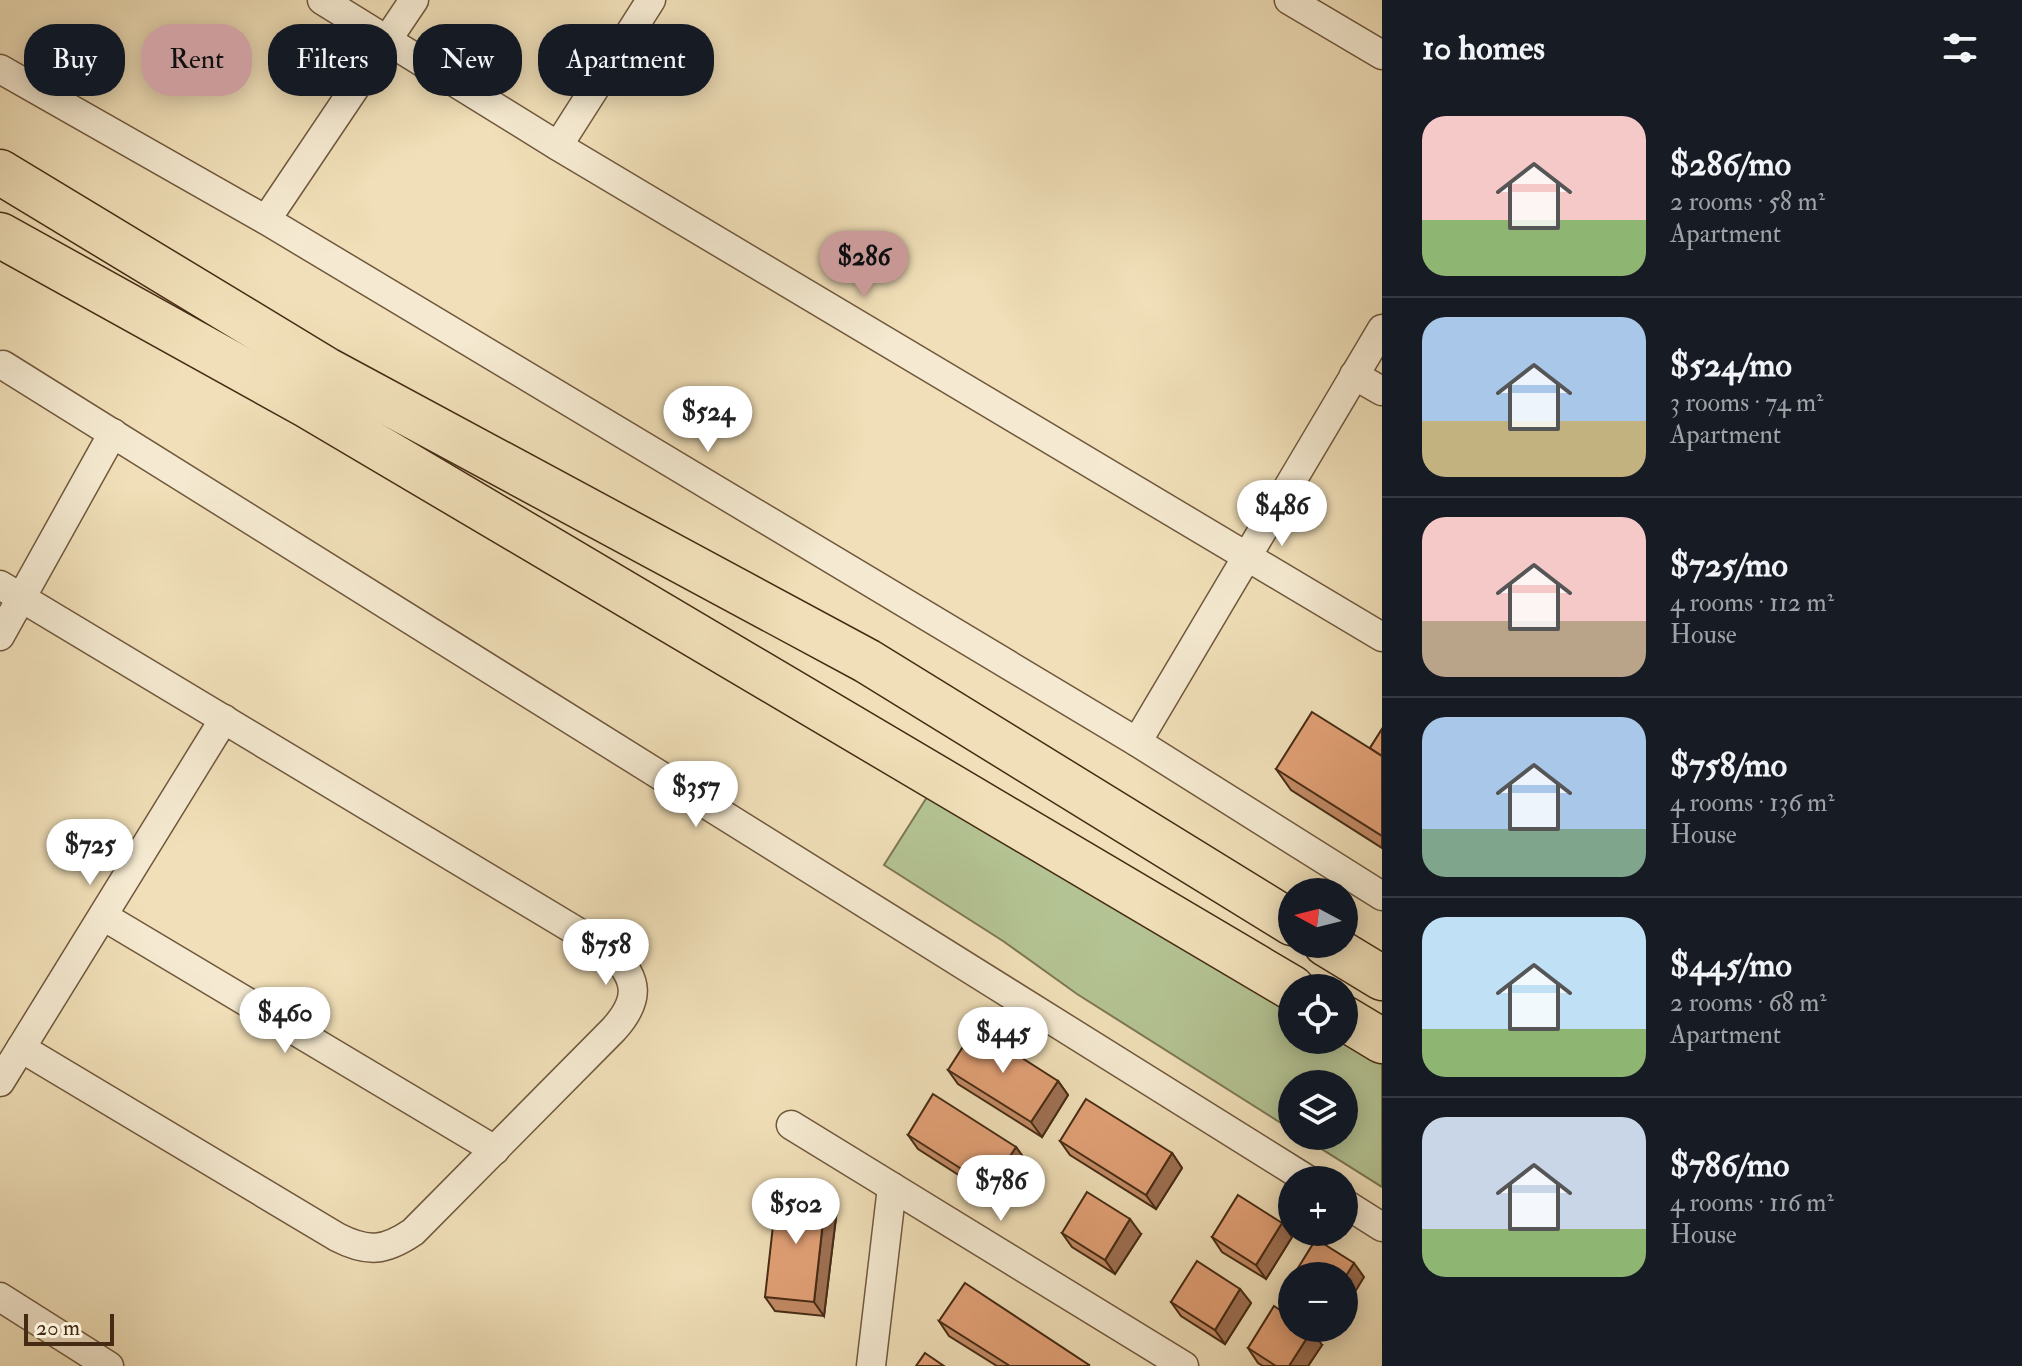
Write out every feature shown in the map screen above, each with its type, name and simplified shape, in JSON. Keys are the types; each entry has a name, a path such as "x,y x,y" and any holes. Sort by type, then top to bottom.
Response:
{"highway":[{"path":"0,172 327,370 867,661 1278,914"},
{"path":"0,235 308,406 1278,980"},
{"path":"1349,958 1382,978"},
{"path":"1358,1026 1382,1041"}],"street":[{"path":"322,0 359,24"},
{"path":"397,26 414,0"},
{"path":"558,146 651,0"},
{"path":"1289,0 1382,55"},
{"path":"397,49 1382,637"},
{"path":"0,69 266,220 1137,742 1382,896"},
{"path":"266,220 350,96"},
{"path":"1137,742 1382,329"},
{"path":"3,365 1286,1166"},
{"path":"1354,375 1382,391"},
{"path":"0,636 11,591 113,433"},
{"path":"11,591 611,952 628,968 634,990 629,1012 495,1150 413,1232 396,1243 376,1249 356,1247 21,1048"},
{"path":"0,1082 224,719"},
{"path":"103,916 495,1150"},
{"path":"791,1125 1181,1365"},
{"path":"871,1366 892,1187"},
{"path":"1358,1212 1382,1227"},
{"path":"0,1297 109,1366"}],"green space":[{"path":"934,786 1278,991 1278,1054 1358,1054 1358,1046 1382,1056 1382,1187 1358,1172 1358,1166 1349,1166 1323,1150 1358,1150 1358,1070 1278,1070 1278,1121 1077,994 1003,941 884,865"}],"building":[{"path":"1312,712 1382,756 1382,836 1276,769"},
{"path":"1382,729 1382,756 1370,748"},
{"path":"975,1028 1058,1081 1031,1122 948,1070"},
{"path":"933,1094 1016,1147 990,1187 908,1135"},
{"path":"1086,1099 1172,1153 1146,1195 1060,1141"},
{"path":"777,1190 826,1195 814,1302 765,1297"},
{"path":"1087,1192 1130,1219 1105,1260 1062,1233"},
{"path":"1238,1195 1278,1220 1278,1229 1256,1265 1212,1237"},
{"path":"1312,1246 1327,1246 1352,1262 1302,1262"},
{"path":"1197,1261 1240,1289 1215,1330 1171,1302"},
{"path":"965,1283 1089,1365 1010,1366 939,1321"},
{"path":"1274,1306 1278,1309 1278,1342 1304,1342 1289,1366 1276,1366 1248,1348"},
{"path":"925,1353 944,1366 916,1366"}]}
